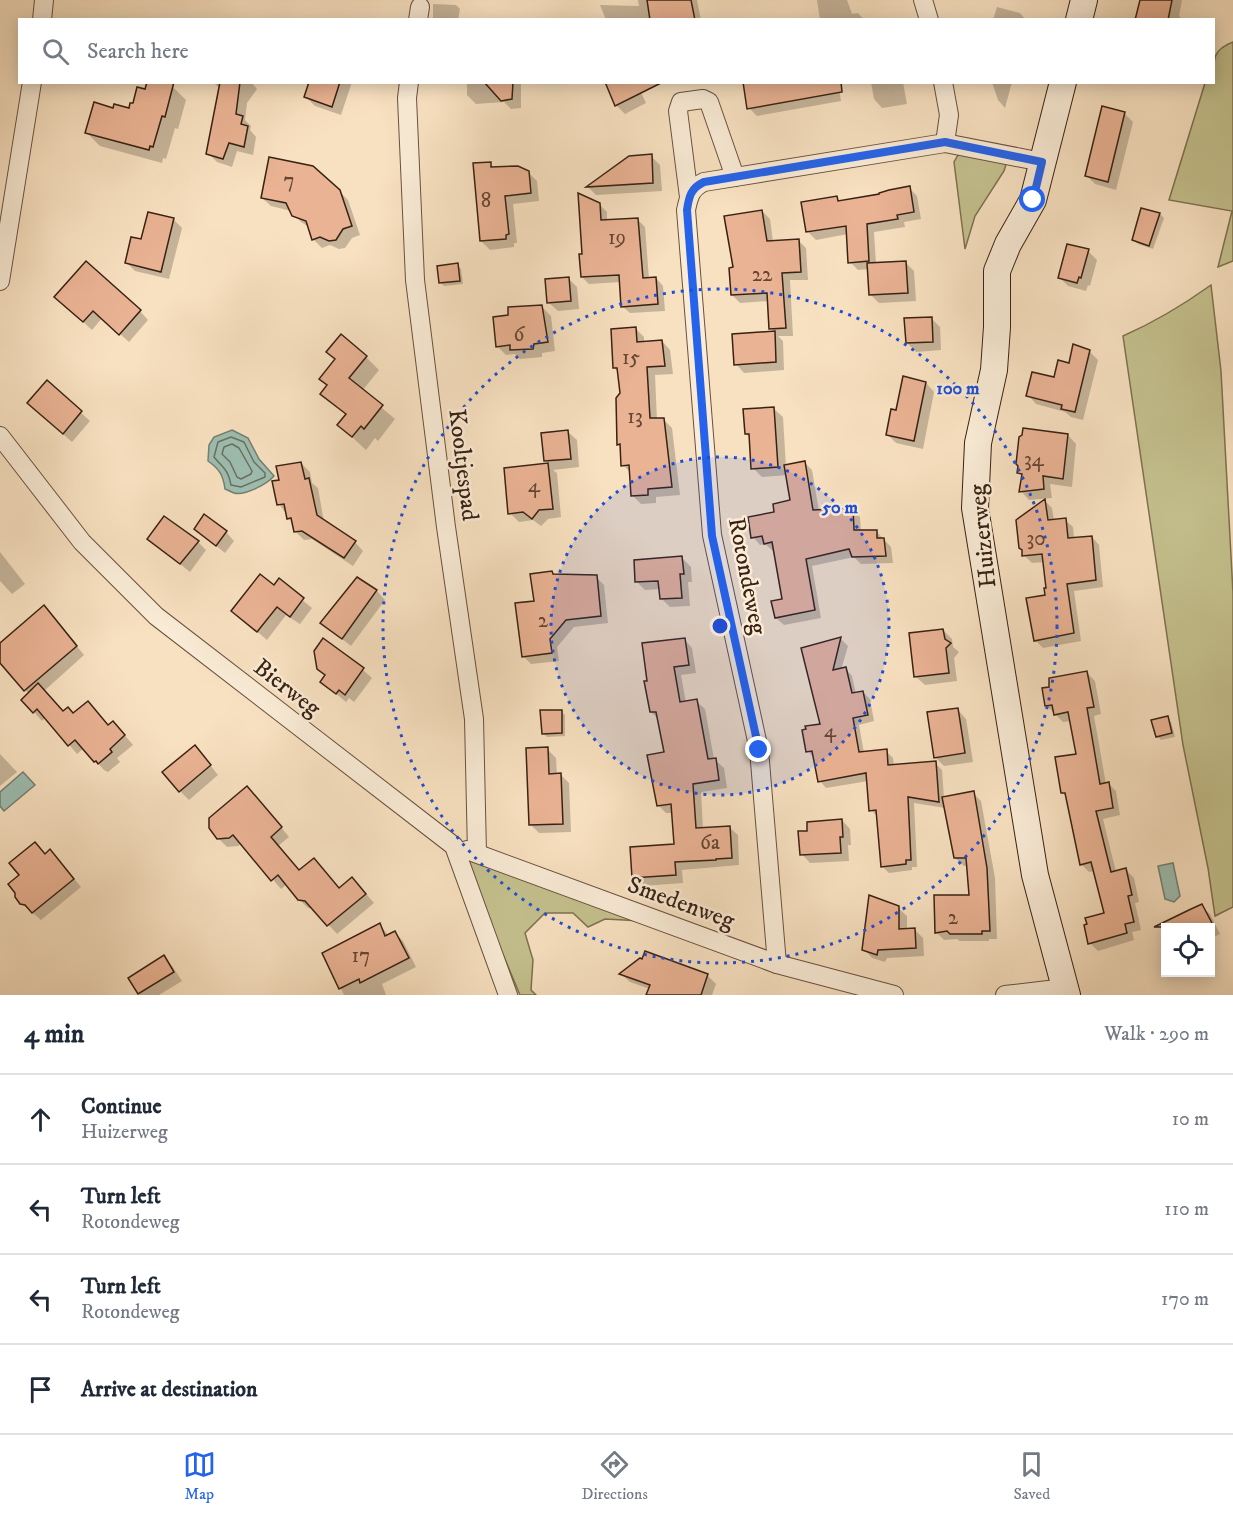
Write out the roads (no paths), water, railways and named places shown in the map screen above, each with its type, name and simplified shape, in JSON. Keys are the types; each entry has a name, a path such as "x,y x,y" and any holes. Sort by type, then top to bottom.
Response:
{"main road":[{"path":"1080,18 1084,0"},
{"name":"Huizerweg","path":"1062,84 1033,200 1008,244 997,272 994,370 978,443 975,508 1035,875 1066,991"}],"street":[{"path":"42,18 44,0"},
{"path":"923,0 928,18"},
{"path":"0,281 32,84"},
{"name":"Kooltjespad","path":"409,84 407,98 416,280 446,527 474,719 477,853"},
{"path":"943,84 949,115 945,142"},
{"name":"Rotondeweg","path":"735,177 709,102 703,99 681,102 678,111 688,196 687,221 712,536 759,750 777,964"},
{"path":"688,196 695,186 704,182 945,142 1042,162"},
{"name":"Bierweg","path":"0,436 82,542 156,616 454,846"},
{"path":"454,846 508,995"},
{"name":"Smedenweg","path":"454,846 777,964 894,995"},
{"path":"1005,995 1066,991"}],"water":[{"path":"232,430 248,438 259,459 274,476 261,486 244,493 234,493 225,489 220,472 208,461 209,445 214,437"},
{"path":"23,772 35,785 4,811 0,806 0,792"},
{"path":"1173,863 1180,896 1174,902 1165,899 1158,866"}]}
